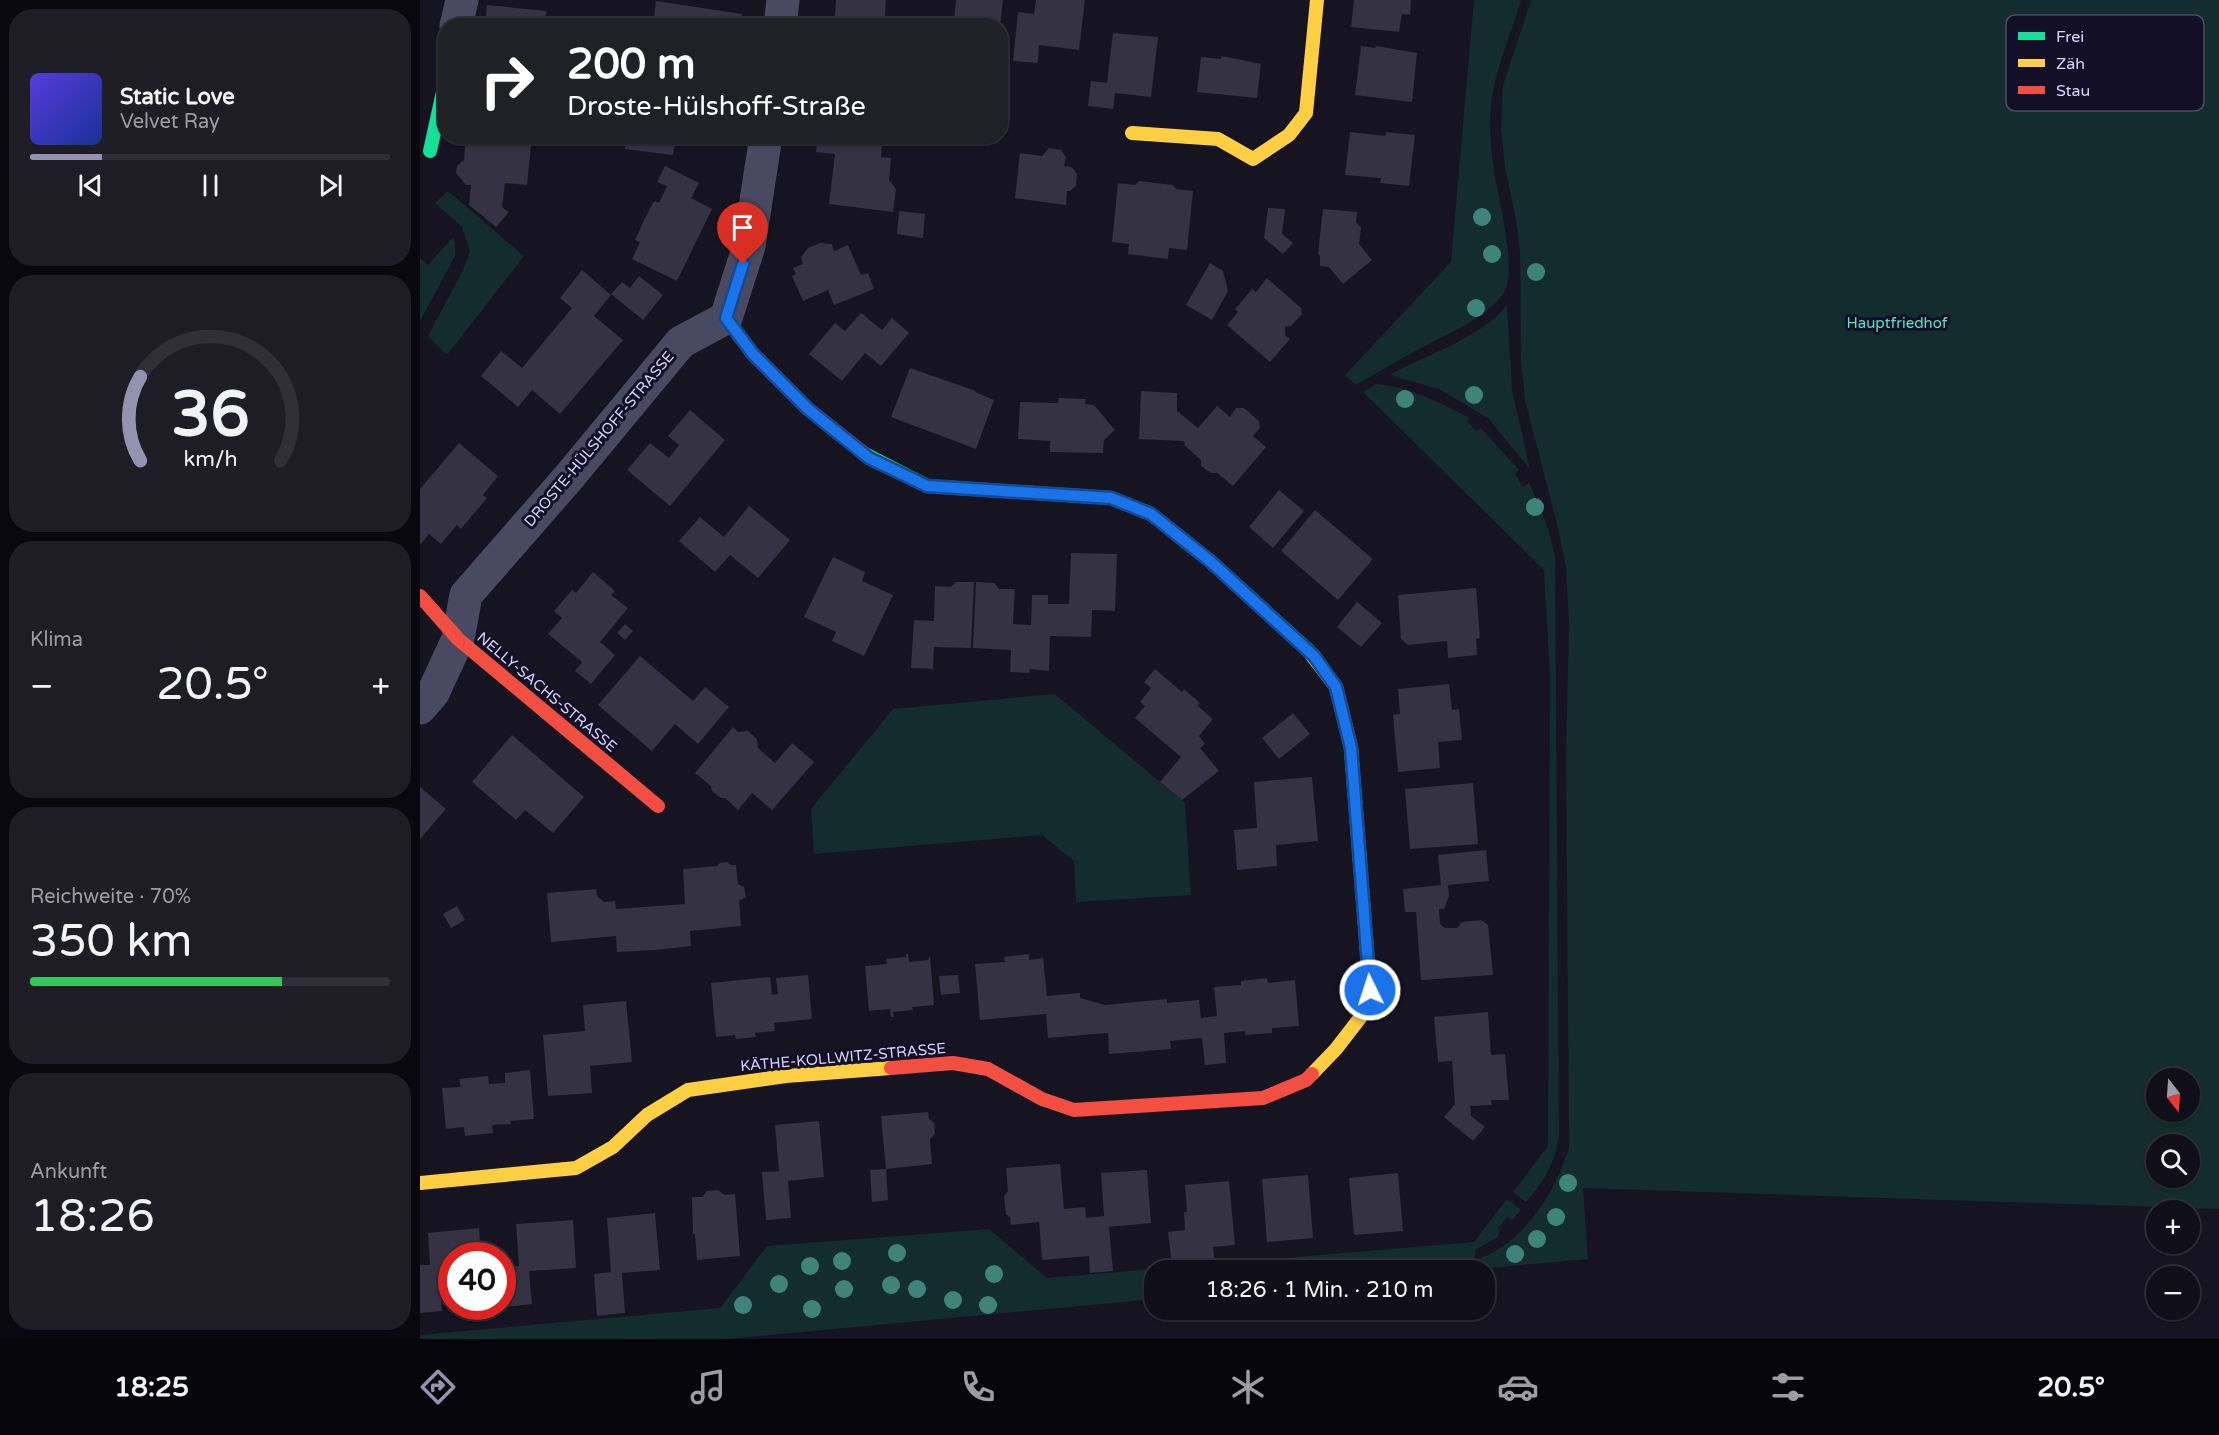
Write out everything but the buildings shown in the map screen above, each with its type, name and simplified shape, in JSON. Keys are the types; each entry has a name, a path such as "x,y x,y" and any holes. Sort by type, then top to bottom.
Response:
{"street":[{"path":"458,18 462,0"},
{"path":"781,18 783,0"},
{"path":"1132,133 1218,139 1253,159 1289,135 1306,113 1317,0"},
{"path":"430,151 438,114"},
{"path":"726,318 749,246 765,144"},
{"name":"DROSTE-HÜLSHOFF-STRASSE","path":"420,708 433,693 458,639 466,595 569,477 681,342 726,318"},
{"name":"KÄTHE-KOLLWITZ-STRASSE","path":"420,1183 576,1168 613,1147 646,1115 688,1090 786,1076 953,1063 988,1069 1042,1099 1074,1110 1263,1098 1306,1080 1336,1049 1360,1018 1370,990 1351,748 1336,687 1314,656 1210,561 1151,514 1111,498 927,486 869,458 808,409 753,354 726,318"},
{"name":"NELLY-SACHS-STRASSE","path":"420,596 458,639 658,806"}],"green space":[{"path":"1474,0 1521,0 1499,68 1490,110 1493,159 1508,252 1507,283 1503,294 1476,318 1356,385 1345,375 1451,262"},
{"name":"Hauptfriedhof","path":"1531,0 2219,0 2219,1209 2200,1208 2200,1200 2146,1200 2146,1207 1583,1188 1588,1259 1495,1267 1495,1260 1475,1260 1508,1243 1534,1216 1555,1183 1569,1148 1566,755 1569,623 1566,567 1525,400 1521,362 1520,252 1501,130 1503,85"},
{"path":"448,191 524,256 447,355 428,336 463,270 470,251 462,227 435,203"},
{"path":"453,237 455,256 420,321 420,258 428,265"},
{"path":"1507,305 1512,390 1530,469 1488,418 1439,389 1391,374 1469,336 1496,317"},
{"path":"1376,384 1401,388 1425,396 1470,418 1467,421 1476,431 1481,428 1519,470 1515,474 1523,487 1529,483 1545,519 1555,557 1559,1136 1548,1172 1526,1202 1513,1192 1548,1146 1550,677 1544,570 1363,392"},
{"path":"1055,694 1185,803 1191,895 1076,902 1074,861 1042,835 814,854 811,809 893,709"},
{"name":"Hauptfriedhof","path":"1507,1199 1521,1210 1512,1220 1507,1217 1498,1228 1500,1230 1498,1237 1475,1250 1475,1260 1260,1260 1474,1242"},
{"name":"Hauptfriedhof","path":"989,1229 1047,1278 1144,1270 1144,1300 727,1339 420,1339 420,1335 720,1308 767,1246"}],"traffic: fast":[{"path":"430,151 438,114"},
{"path":"865,454 927,486 1111,498 1151,514 1210,561 1308,650"}],"traffic: slow":[{"path":"1132,133 1218,139 1253,159 1289,135 1306,113 1317,0"},
{"path":"1308,650 1336,687 1351,748 1370,990 1360,1018 1336,1049 1312,1074"},
{"path":"420,1183 576,1168 613,1147 647,1115 688,1090 786,1076 891,1068"}],"traffic: jam":[{"path":"726,318 753,354 808,409 865,454"},
{"path":"420,596 458,639 658,806"},
{"path":"891,1068 953,1063 988,1069 1042,1099 1074,1110 1263,1098 1306,1080 1312,1074"}],"route":[{"path":"743,264 726,318 753,354 808,409 869,458 927,486 1111,498 1151,514 1210,561 1314,656 1336,687 1351,748 1370,990"}]}
